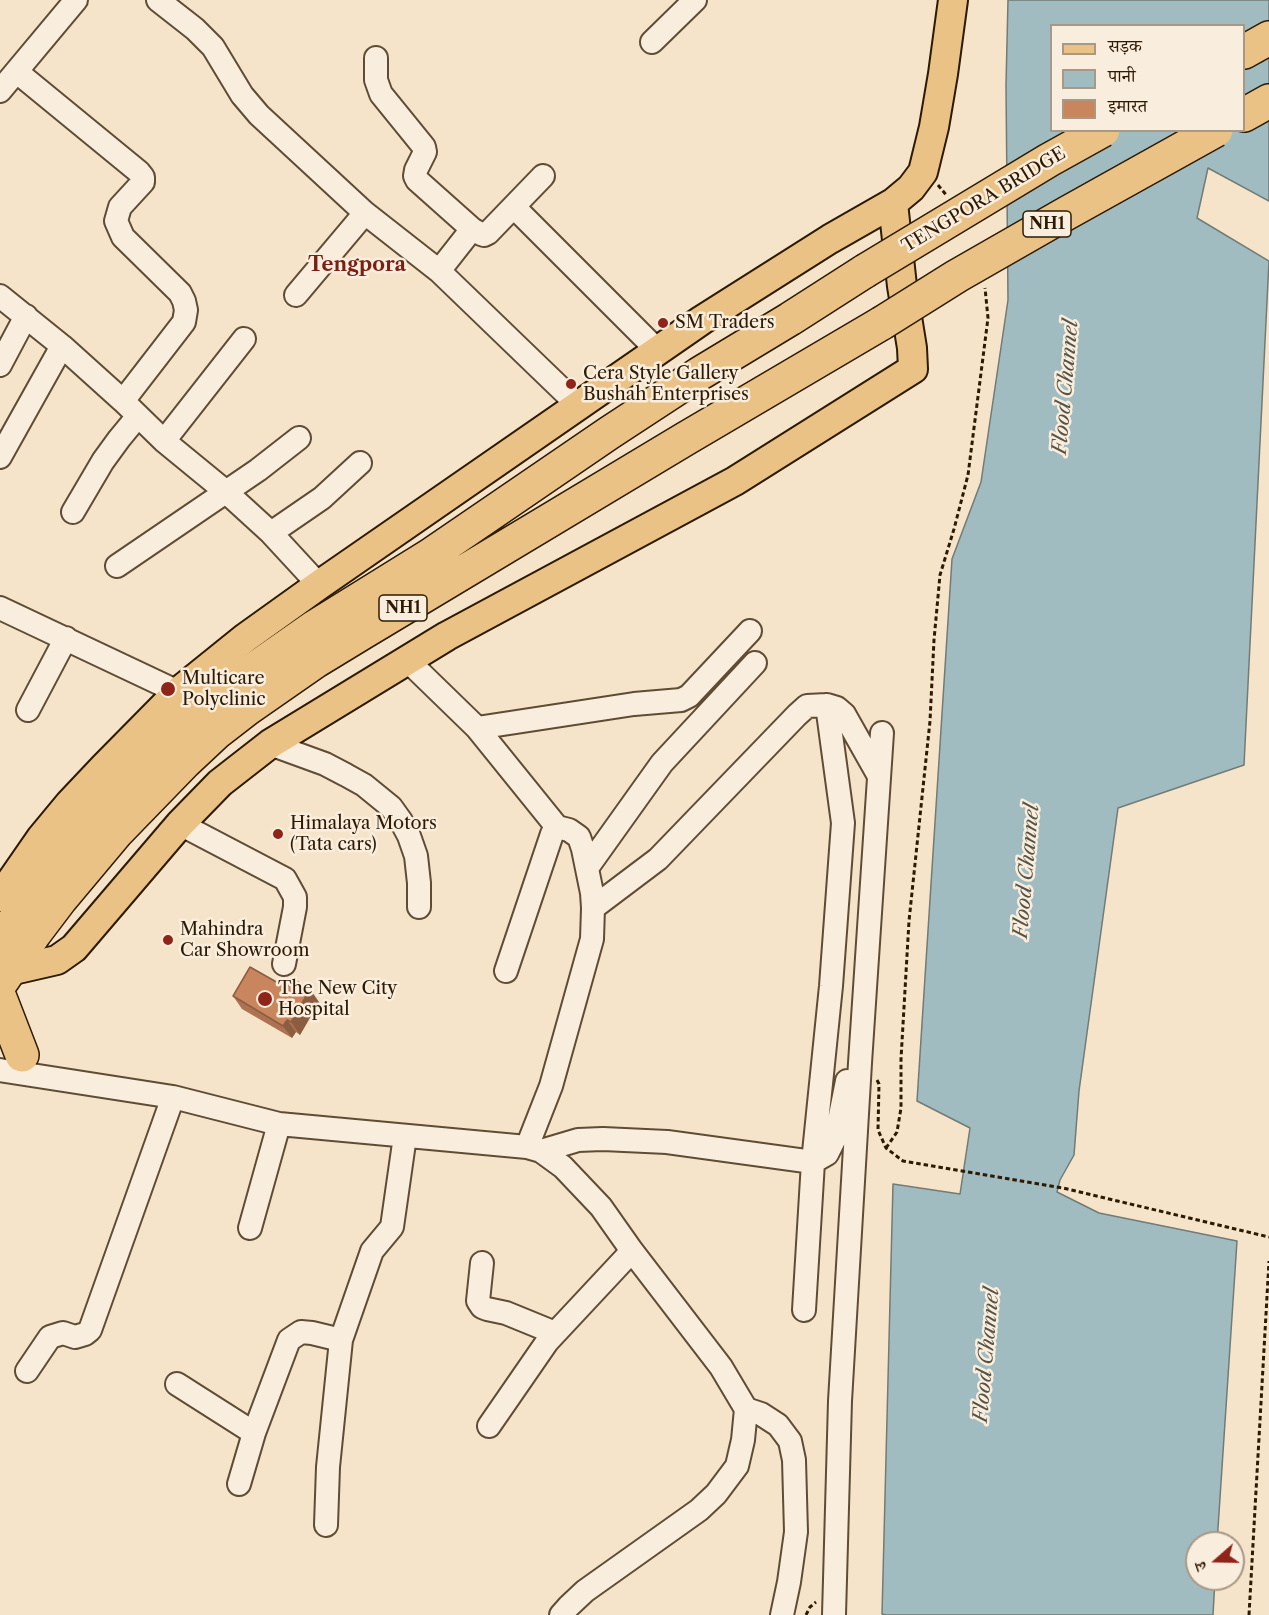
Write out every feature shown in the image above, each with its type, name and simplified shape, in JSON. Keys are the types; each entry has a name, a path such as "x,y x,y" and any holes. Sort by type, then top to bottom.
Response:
{"highway":[{"path":"1245,51 1269,38"},
{"path":"1245,114 1269,101"},
{"name":"TENGPORA BRIDGE","path":"0,940 72,843 104,806 170,737 224,690 314,628 429,556 699,374 865,271 1099,132"},
{"name":"NH1","path":"3,984 60,900 117,832 216,733 316,661 957,276 1212,132"},
{"path":"3,984 7,1058"}],"main road":[{"path":"0,897 41,838 70,803 140,729 178,692 245,638 702,320 830,239 893,203 911,188 923,172 941,84 953,0"},
{"path":"3,984 57,960 74,948 180,824 220,783 270,744 407,660 735,481 912,369 912,348 902,286 893,203"}],"street":[{"path":"0,91 76,0"},
{"path":"158,0 195,29 213,47 242,95 259,114 365,213 439,271 579,406"},
{"path":"652,42 695,0"},
{"path":"376,58 376,80 381,94 424,147 425,152 416,170 417,180 472,229 484,235 488,233 543,176"},
{"path":"17,72 143,177 143,182 120,207 116,221 123,237 180,293 186,310 184,322 131,409 119,439 103,461 73,512"},
{"path":"514,207 658,351"},
{"path":"296,295 365,213"},
{"path":"439,271 472,229"},
{"path":"0,296 62,346 164,441 225,491 271,533 319,585"},
{"path":"0,366 26,316"},
{"path":"164,441 244,339"},
{"path":"0,457 62,346"},
{"path":"117,566 258,470 299,438"},
{"path":"271,533 322,498 360,463"},
{"path":"0,608 178,692"},
{"path":"477,728 634,704 681,700 689,696 750,631"},
{"path":"28,710 66,638"},
{"path":"407,660 477,728 557,827 569,830 579,837 584,849 593,908 592,939 534,1149"},
{"path":"587,868 662,763 755,663"},
{"path":"593,908 658,859 807,706 827,705 837,708 844,714 879,776"},
{"path":"804,1310 813,1162 831,987 843,823 827,705"},
{"path":"834,1615 840,1401 882,733"},
{"path":"270,744 325,764 364,785 391,807 409,836 416,856 419,908"},
{"path":"180,824 285,879 295,897 295,907 284,964"},
{"path":"506,971 548,844 557,827"},
{"path":"7,1058 37,1062 63,1079 173,1097 279,1124 534,1149 578,1140 667,1142 813,1162 826,1154 836,1136 849,1074 860,1063"},
{"path":"27,1371 50,1337 63,1333 75,1337 90,1330 173,1097"},
{"path":"250,1228 279,1124"},
{"path":"326,1525 328,1467 341,1341 372,1251 392,1227 405,1136"},
{"path":"534,1149 563,1167 601,1207 722,1367 746,1409 743,1440 737,1466 716,1494 699,1510 585,1590 561,1615"},
{"path":"489,1426 547,1342 633,1251"},
{"path":"482,1263 478,1300 482,1307 506,1313 555,1333"},
{"path":"239,1484 254,1433 289,1340 301,1332 341,1341"},
{"path":"177,1384 254,1433"},
{"path":"746,1409 761,1414 778,1425 790,1441 794,1460 796,1532 782,1615"}],"path":[{"path":"923,172 948,197"},
{"path":"886,1148 897,1132 901,1107 909,921 930,721 937,598 940,575 968,475 988,318 985,287"},
{"path":"860,1063 870,1066 879,1084 878,1130 886,1148 903,1161 1063,1188 1269,1237"},
{"path":"1249,1615 1269,1261"}],"water":[{"name":"Flood Channel","path":"1008,0 1269,0 1269,201 1208,168 1197,218 1269,261 1244,765 1118,808 1079,1091 1074,1155 1060,1180 1057,1192 1099,1213 1237,1241 1218,1531 1185,1531 1185,1591 1214,1591 1213,1615 882,1614 893,1184 960,1194 970,1128 917,1101 952,559 981,482 1008,300 1006,85"}],"building":[{"path":"250,967 287,988 292,978 310,989 291,1022 287,1020 283,1026 233,996"}],"place":[{"name":"SM Traders","path":"663,323"},
{"name":"Cera Style Gallery Bushah Enterprises","path":"571,384"},
{"name":"Multicare Polyclinic","path":"168,689"},
{"name":"Himalaya Motors (Tata cars)","path":"278,834"},
{"name":"Mahindra Car Showroom","path":"168,940"},
{"name":"The New City Hospital","path":"265,999"}],"district":[{"name":"Tengpora","path":"357,265"}]}
